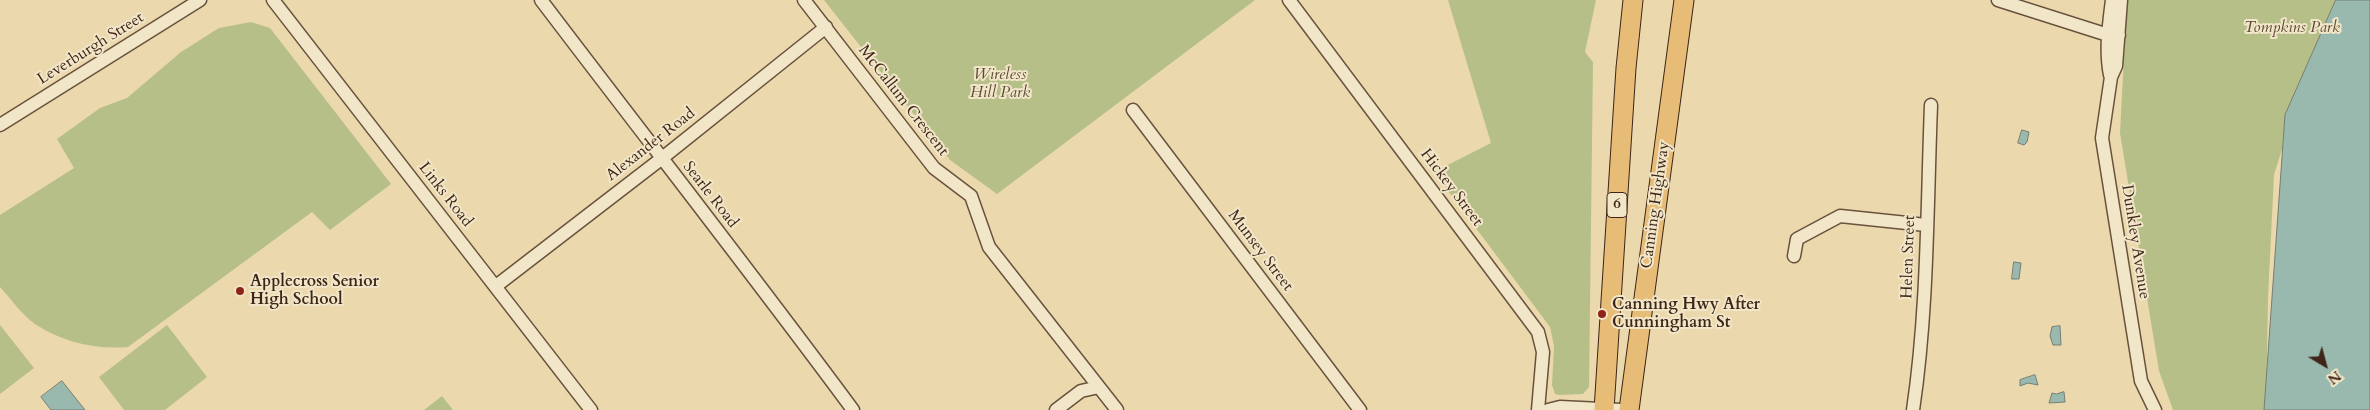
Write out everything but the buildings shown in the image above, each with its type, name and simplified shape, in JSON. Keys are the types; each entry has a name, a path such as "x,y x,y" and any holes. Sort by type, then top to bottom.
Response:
{"highway":[{"name":"Canning Highway","path":"1610,410 1626,68 1633,0"},
{"name":"Canning Highway","path":"1629,410 1684,0"}],"street":[{"name":"Leverburgh Street","path":"0,125 200,0"},
{"name":"Links Road","path":"273,0 591,410"},
{"name":"Searle Road","path":"541,0 661,159 756,279 853,410"},
{"name":"McCallum Crescent","path":"804,0 934,168 971,196 989,247 1117,410"},
{"name":"Hickey Street","path":"1289,0 1538,332 1543,352 1538,410"},
{"path":"1998,0 2114,35"},
{"name":"Dunkley Avenue","path":"2112,0 2116,66 2111,77 2102,138 2141,381 2156,410"},
{"name":"Dunkley Avenue","path":"2114,35 2121,0"},
{"name":"Alexander Road","path":"496,286 661,159 826,27"},
{"name":"Helen Street","path":"1913,410 1919,368 1931,105"},
{"name":"Munsey Street","path":"1133,110 1360,410"},
{"path":"1794,256 1796,239 1840,216 1926,225"},
{"path":"1056,410 1081,391 1099,387"},
{"path":"1548,410 1560,407 1610,410"}],"green space":[{"name":"Wireless Hill Park","path":"824,0 1255,0 997,194 950,160"},
{"path":"1448,0 1596,0 1585,52 1593,62 1589,387 1583,394 1555,394 1552,385 1554,346 1550,327 1434,172 1491,143"},
{"name":"Tompkins Park","path":"2127,0 2336,0 2310,59 2274,175 2268,297 2266,410 2173,410 2159,371 2120,133"},
{"path":"251,22 270,28 391,184 330,230 312,212 128,347 92,346 56,336 35,324 21,312 0,287 0,215 74,168 57,139 100,108 127,98 181,52 219,28"},
{"path":"0,325 34,368 0,394"},
{"path":"167,325 207,377 165,410 124,410 99,377"},
{"path":"442,396 453,410 424,410"}],"water":[{"path":"2336,0 2370,0 2370,410 2264,410 2285,115"},
{"path":"2022,130 2029,132 2027,142 2024,145 2018,143"},
{"path":"2014,262 2021,263 2019,279 2012,279"},
{"path":"2060,326 2061,345 2053,345 2050,336 2052,327"},
{"path":"2035,375 2038,385 2028,383 2020,386 2020,380"},
{"path":"62,381 85,410 51,410 41,397"},
{"path":"2064,392 2065,402 2049,403 2052,393"}],"place":[{"name":"Applecross Senior High School","path":"240,291"},
{"name":"Canning Hwy After Cunningham St","path":"1602,314"}]}
